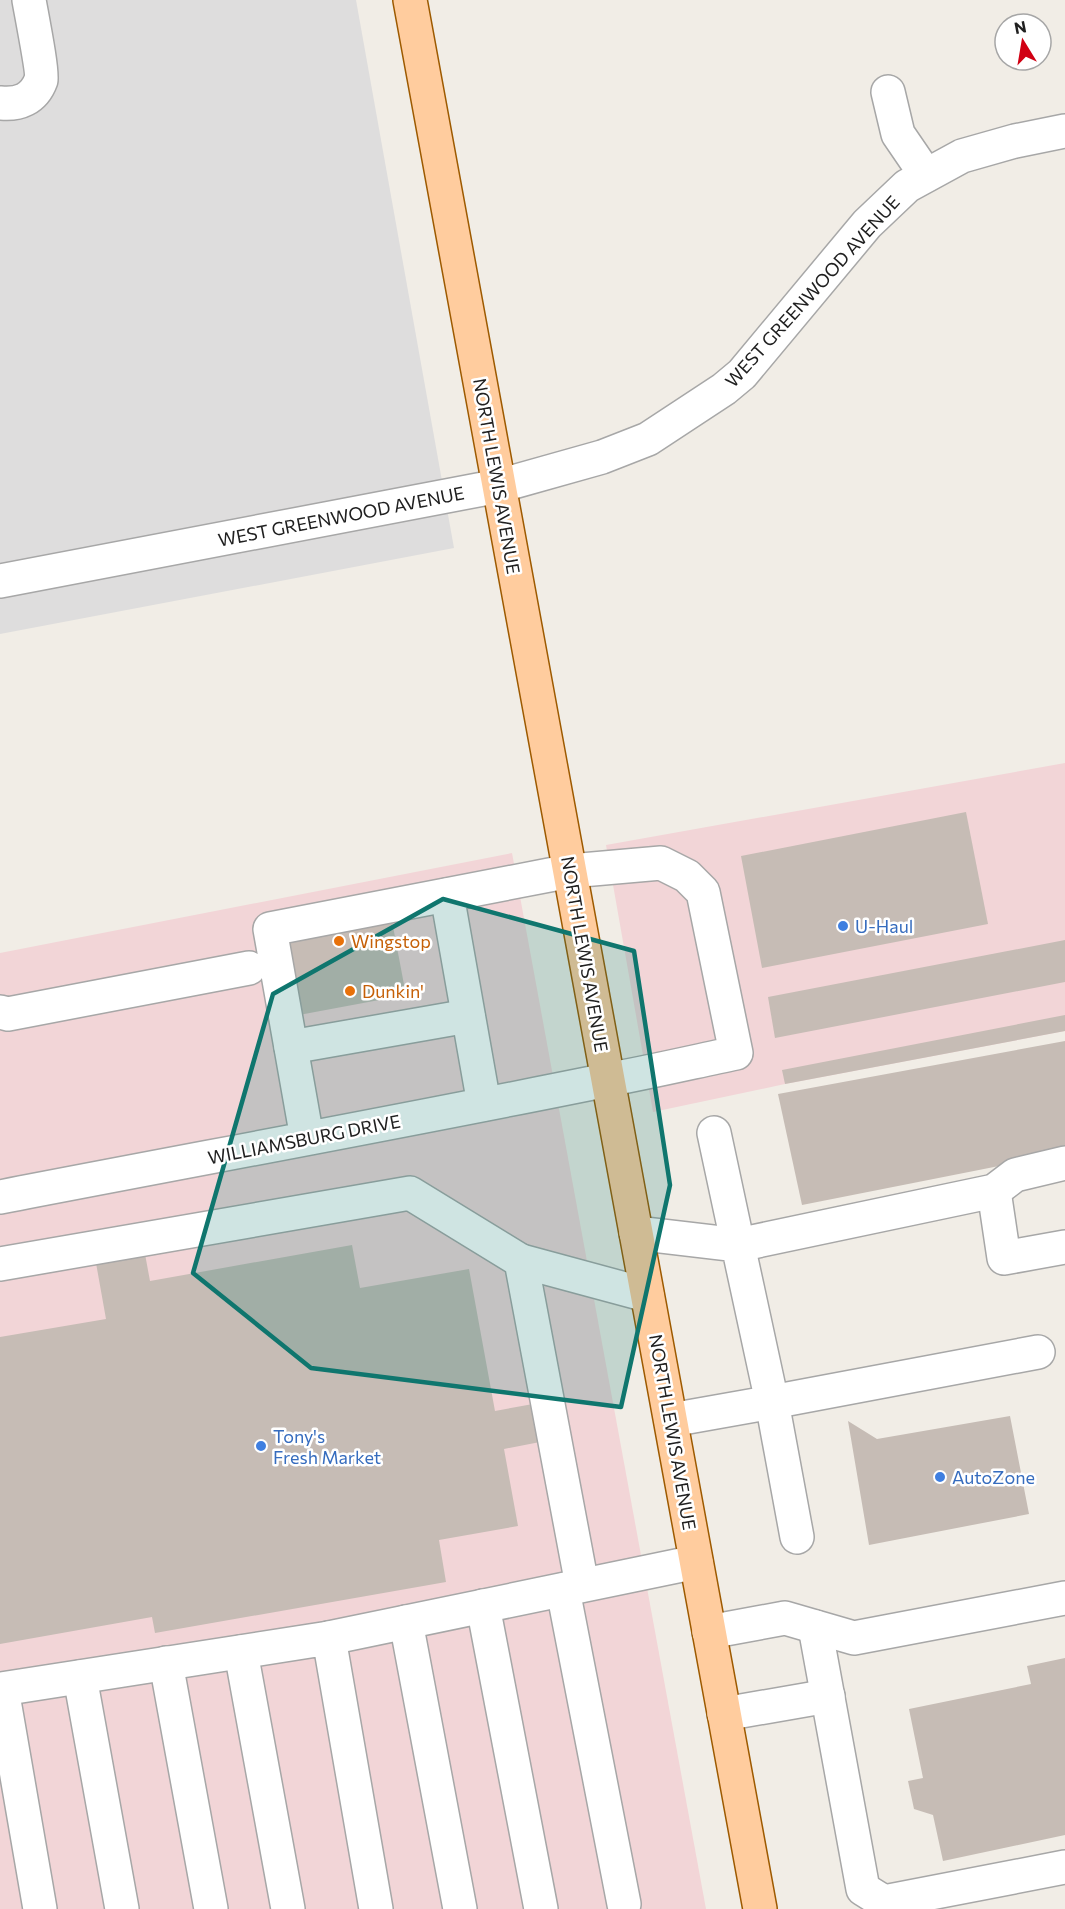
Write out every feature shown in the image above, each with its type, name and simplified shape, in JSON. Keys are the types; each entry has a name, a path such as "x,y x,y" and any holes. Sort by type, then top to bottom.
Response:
{"main road":[{"name":"NORTH LEWIS AVENUE","path":"410,0 760,1909"}],"street":[{"path":"0,103 13,105 30,97 41,78 29,0"},
{"path":"888,92 898,134 926,175"},
{"name":"WEST GREENWOOD AVENUE","path":"0,581 499,486 602,457 648,439 724,389 742,374 867,224 907,186 962,156 1015,141 1065,131"},
{"name":"WILLIAMSBURG DRIVE","path":"0,1197 608,1080 736,1053 703,891 687,876 661,863 570,871"},
{"path":"307,1138 270,929 570,871"},
{"path":"447,895 484,1104"},
{"path":"0,1012 8,1014 249,968"},
{"path":"291,1047 468,1016"},
{"path":"714,1133 772,1402 796,1537"},
{"path":"636,1233 738,1245 993,1191 1015,1175 1065,1162"},
{"path":"993,1191 1004,1258 1065,1247"},
{"path":"0,1264 410,1192 521,1261 647,1295"},
{"path":"521,1261 624,1904"},
{"path":"671,1420 1038,1352"},
{"path":"40,1909 2,1689 329,1638 696,1562"},
{"path":"709,1632 785,1618 854,1638 1065,1598"},
{"path":"483,1606 541,1909"},
{"path":"406,1622 460,1909"},
{"path":"815,1627 863,1889 884,1902 1065,1867"},
{"path":"329,1638 376,1909"},
{"path":"241,1652 288,1909"},
{"path":"166,1663 211,1909"},
{"path":"80,1677 122,1909"},
{"path":"724,1714 828,1696"}],"highlighted area":[{"path":"443,899 634,951 670,1185 621,1407 311,1368 193,1273 273,994"}],"shaded area":[{"path":"0,0 356,0 454,548 0,634"},
{"name":"U-Haul","path":"1065,763 1065,1031 785,1084 653,1112 606,845"},
{"path":"512,853 706,1909 0,1909 0,953"}],"building":[{"path":"966,812 988,924 762,968 741,856"},
{"path":"391,916 406,995 299,1015 285,936"},
{"path":"1065,940 1065,982 775,1038 768,997"},
{"path":"1065,1015 1065,1031 785,1084 782,1070"},
{"path":"1065,1041 1065,1153 802,1205 778,1094"},
{"name":"Tony's Fresh Market","path":"352,1245 360,1288 469,1269 495,1411 533,1404 540,1442 504,1449 518,1526 439,1540 446,1582 155,1633 152,1617 0,1644 0,1337 106,1319 96,1263 145,1254 150,1281"},
{"name":"AutoZone","path":"1010,1416 1029,1514 869,1545 848,1421 877,1439"},
{"path":"1065,1658 1065,1835 943,1861 933,1815 914,1809 908,1781 923,1778 909,1709 1031,1684 1027,1666"}],"place":[{"name":"U-Haul","path":"843,926"},
{"name":"Wingstop","path":"339,941"},
{"name":"Dunkin'","path":"350,991"},
{"name":"Tony's Fresh Market","path":"261,1446"},
{"name":"AutoZone","path":"940,1477"}]}
